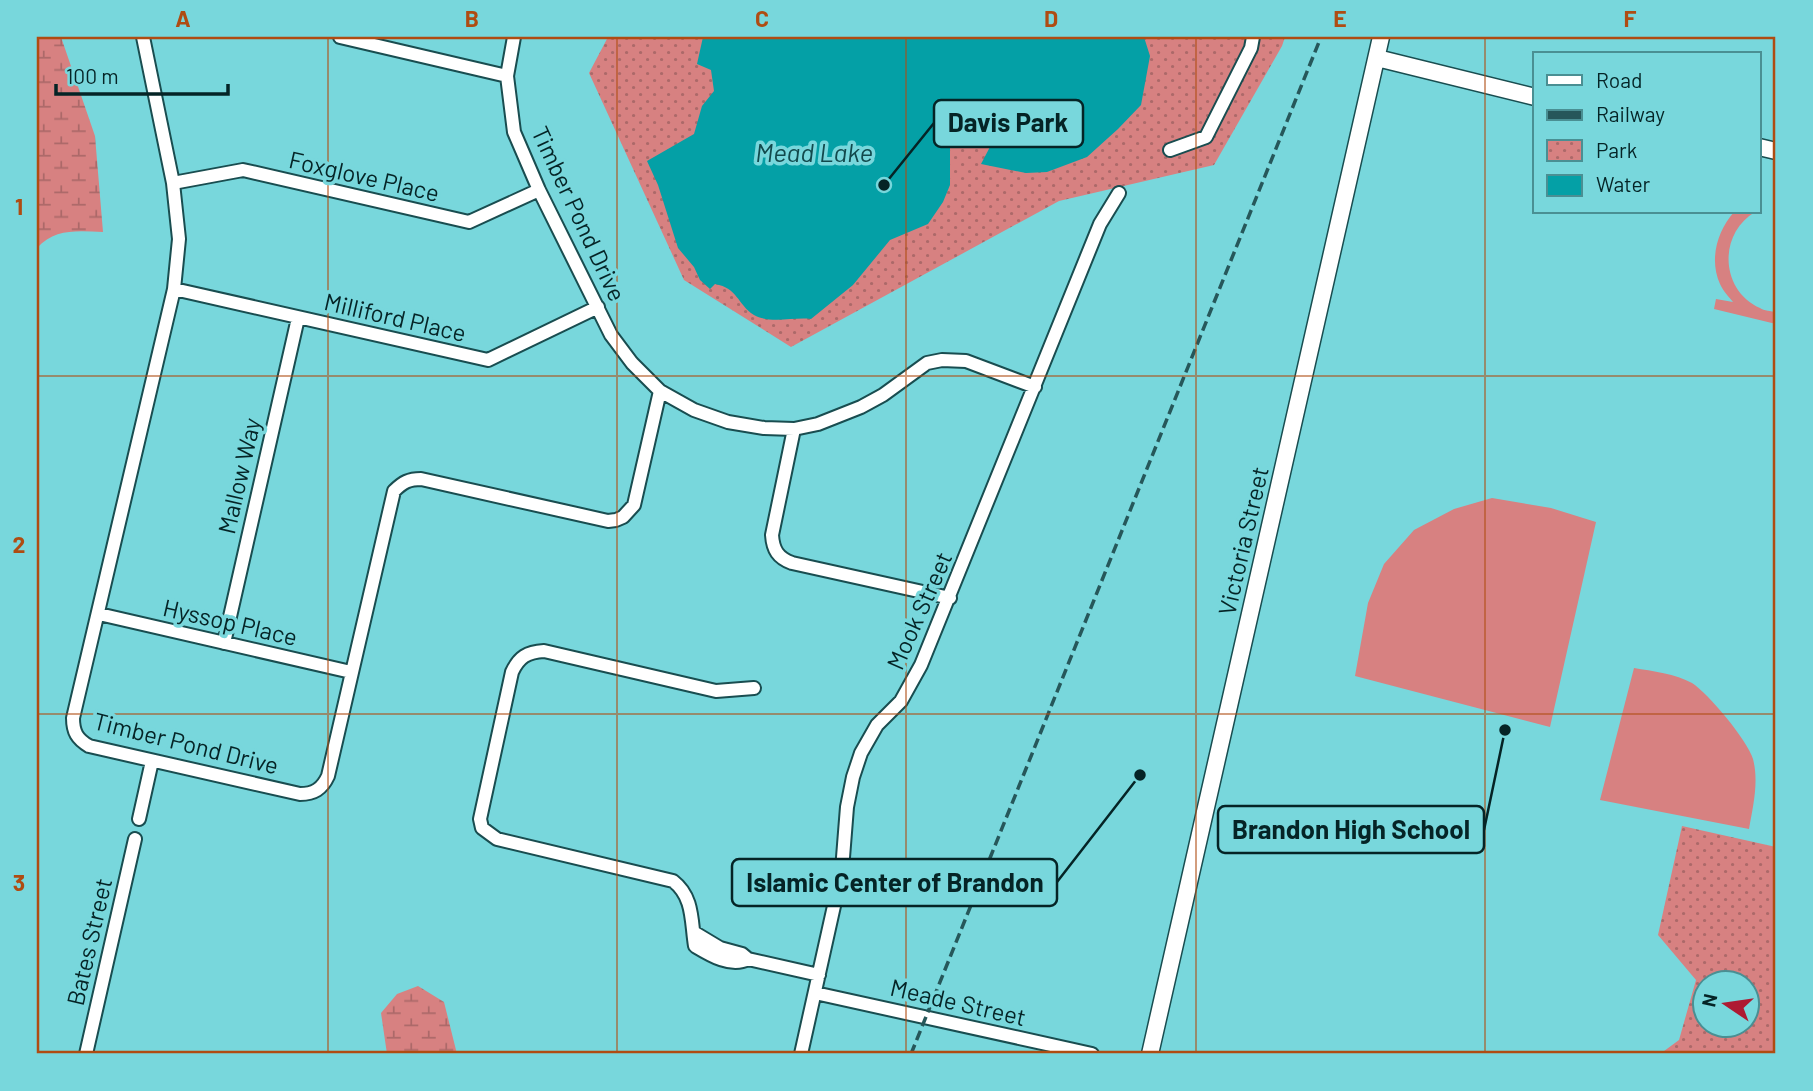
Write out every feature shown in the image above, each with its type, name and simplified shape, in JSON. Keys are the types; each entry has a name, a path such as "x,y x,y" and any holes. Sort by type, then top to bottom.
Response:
{"street":[{"name":"Timber Pond Drive","path":"143,37 173,183 179,239 174,289 73,718 76,736 89,746 299,794 308,794 324,785 391,499 401,483 421,479 608,521 616,520 634,505 660,391"},
{"path":"340,37 507,76"},
{"name":"Timber Pond Drive","path":"514,37 507,76 514,132 539,190 611,335 632,363 660,391 694,410 728,422 764,428 794,429 818,424 861,407 883,396 927,363 942,360 967,361 1035,387"},
{"path":"1170,150 1206,136 1251,48 1253,37"},
{"name":"Victoria Street","path":"1150,1054 1381,37"},
{"path":"1377,58 1533,97"},
{"name":"Foxglove Place","path":"173,183 243,170 469,222 539,190"},
{"name":"Mook Street","path":"801,1054 842,870 847,807 861,753 877,725 901,701 912,685 950,598 1100,224 1119,193"},
{"name":"Milliford Place","path":"174,289 488,360 598,307"},
{"name":"Mallow Way","path":"224,643 298,318"},
{"path":"794,429 772,535 777,554 792,563 950,598"},
{"name":"Hyssop Place","path":"99,614 351,673"},
{"path":"754,688 716,691 544,651 525,654 517,662 509,685 481,809 482,828 497,839 673,881 686,894 695,933 695,946 737,962 748,958 819,975"},
{"path":"139,819 152,761"},
{"name":"Bates Street","path":"86,1054 135,839"},
{"name":"Meade Street","path":"815,993 1092,1054"}],"green space":[{"path":"37,37 61,37 95,136 103,232 76,231 59,234 37,248"},
{"name":"Mead Lake","path":"608,37 1285,37 1214,165 1059,201 791,347 684,280 589,73"},
{"path":"1732,214 1753,214 1743,222 1730,247 1731,276 1747,300 1762,309 1776,312 1776,324 1714,309 1716,299 1733,302 1720,284 1715,265 1716,246"},
{"path":"1492,498 1551,508 1596,522 1550,727 1355,676 1368,603 1384,564 1414,530 1454,509"},
{"path":"1634,668 1671,675 1692,683 1708,697 1736,730 1750,751 1755,768 1755,794 1749,829 1600,800"},
{"path":"1682,826 1776,847 1776,1054 1660,1054 1679,1040 1690,1001 1690,1038 1760,1038 1760,968 1690,968 1690,973 1658,935"},
{"path":"418,986 444,1002 457,1054 387,1054 381,1013 397,994"}],"water":[{"name":"Mead Lake","path":"703,37 1144,37 1150,56 1141,105 1087,157 1047,172 1026,173 981,164 991,145 986,143 966,119 962,137 950,140 950,185 943,202 928,224 890,240 853,285 811,319 774,320 760,318 748,311 733,293 723,286 715,284 710,289 700,280 694,267 678,248 658,185 647,161 694,134 702,106 714,91 711,70 697,64"}],"railway":[{"path":"911,1054 1321,37"}],"place":[{"name":"Davis Park","path":"884,185"},
{"name":"Brandon High School","path":"1505,730"},
{"name":"Islamic Center of Brandon","path":"1140,775"}]}
